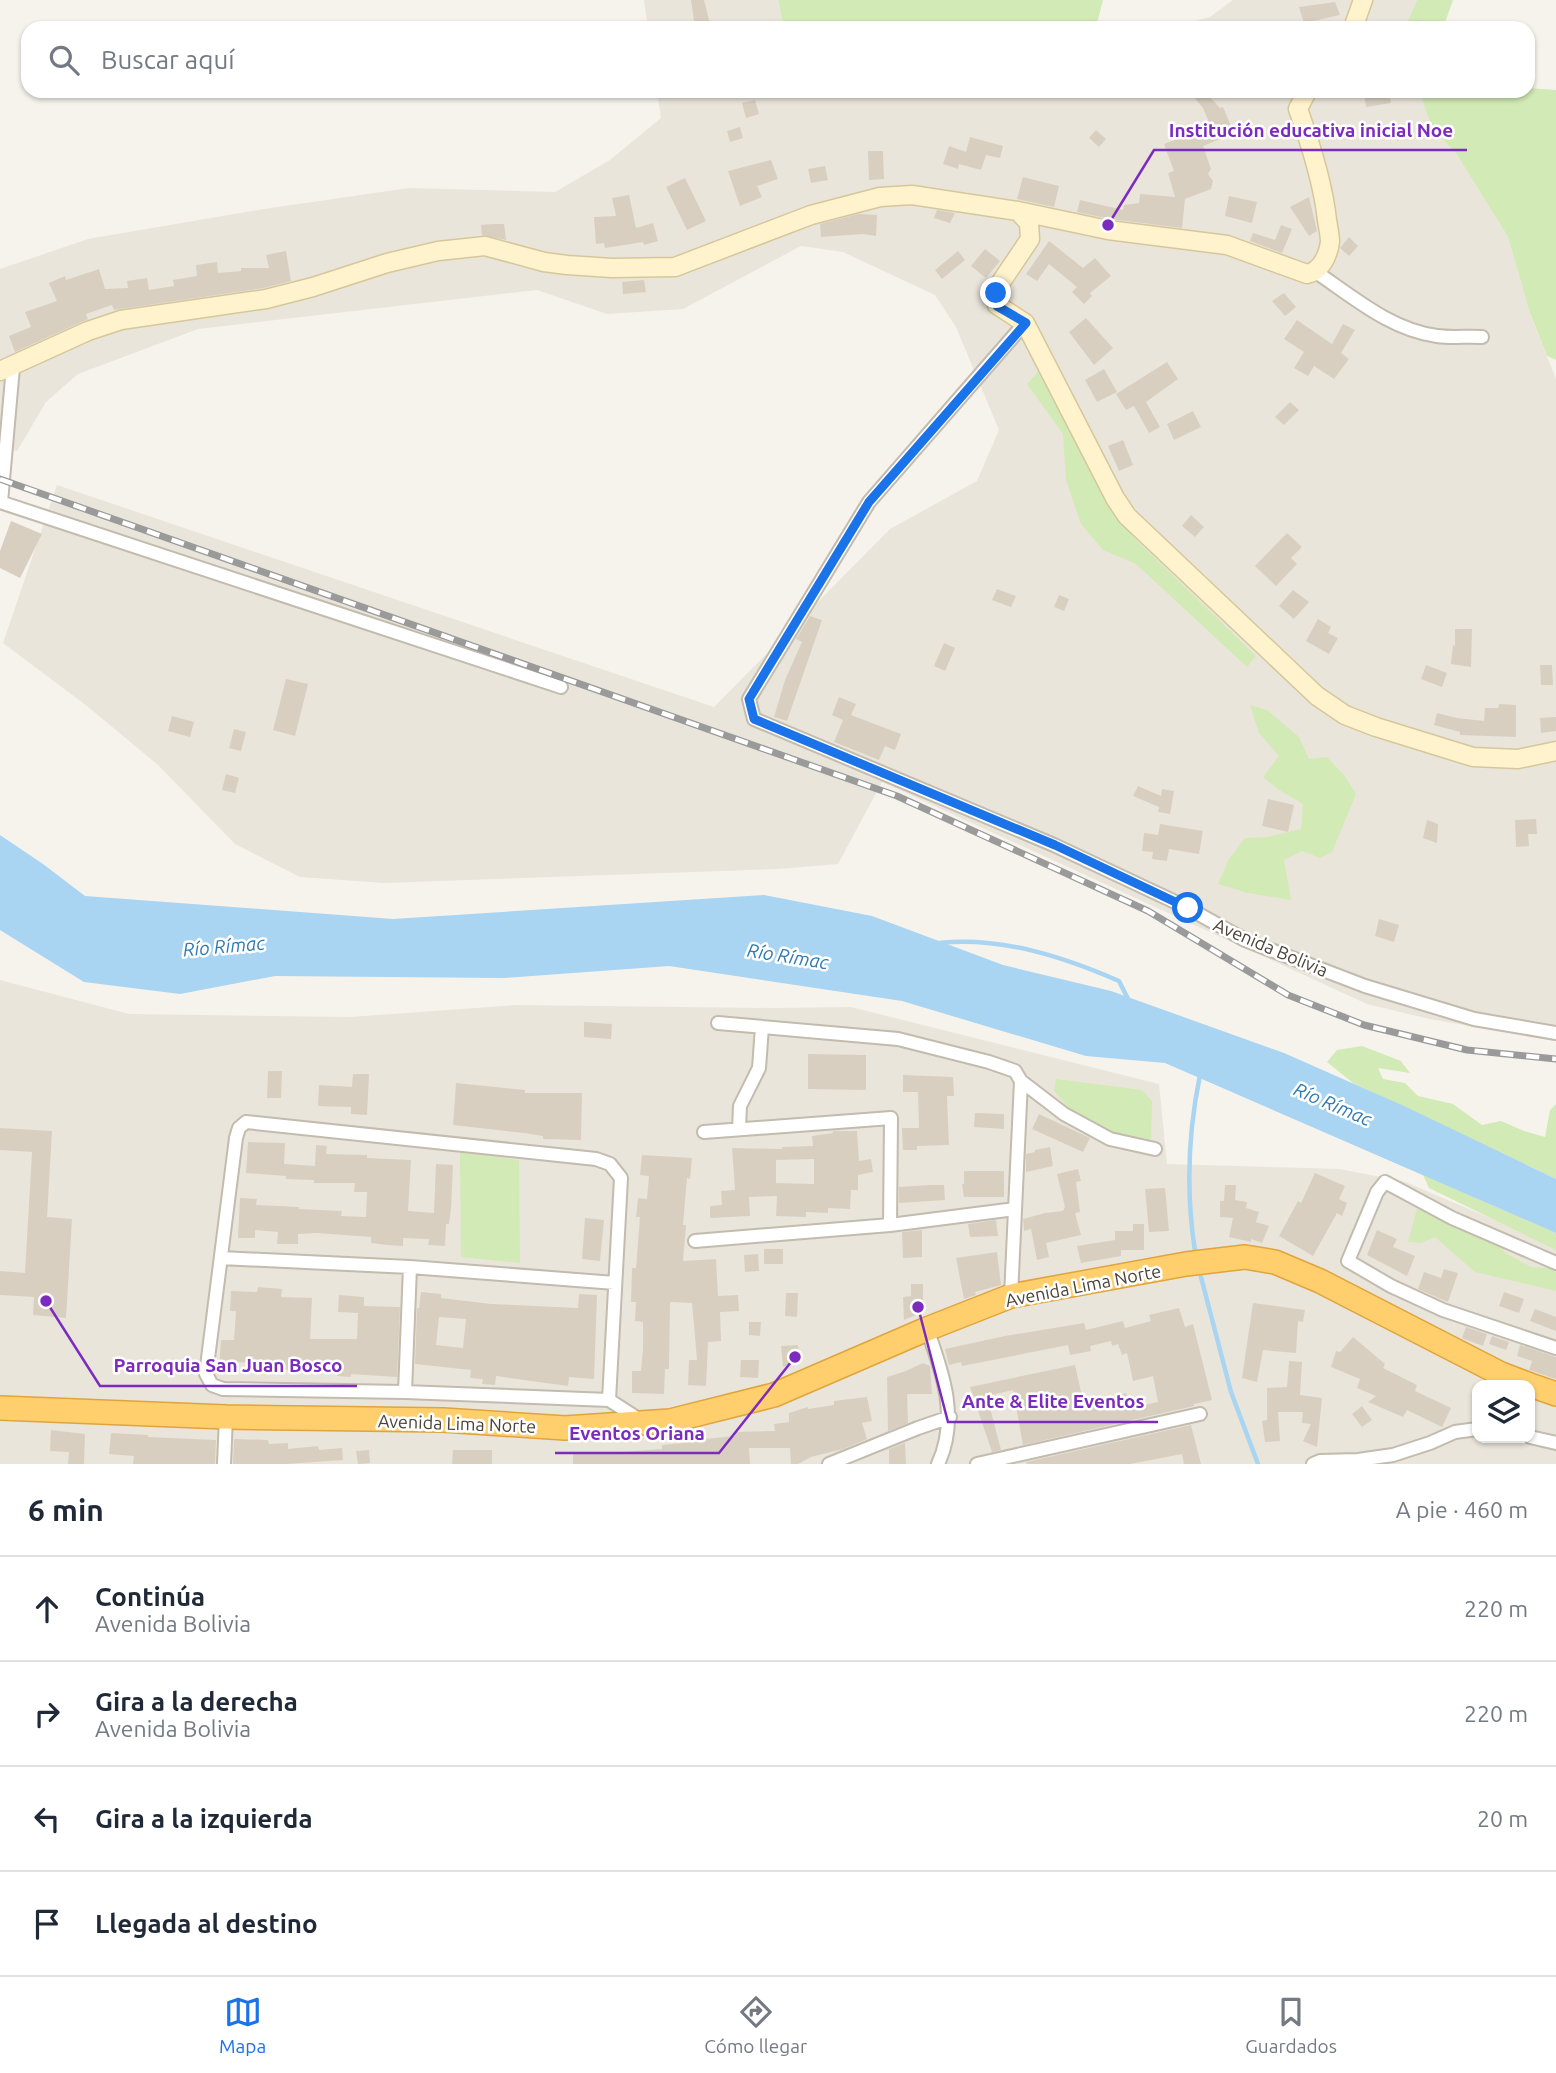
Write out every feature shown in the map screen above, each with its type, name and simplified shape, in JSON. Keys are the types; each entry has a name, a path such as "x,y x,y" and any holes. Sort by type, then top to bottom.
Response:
{"highway":[{"name":"Avenida Lima Norte","path":"0,1408 226,1417 443,1420 565,1428 670,1422 774,1395 1011,1296 1245,1257 1275,1262 1320,1281 1517,1380"},
{"name":"Avenida Lima Norte","path":"1535,1387 1556,1395"}],"street":[{"path":"1356,21 1363,0"},
{"path":"561,687 1,502 6,369 88,331 121,320 266,299 387,263 438,251 485,246 544,262 567,265 612,268 676,267 811,215 880,197 912,195 1018,211 1108,230 1227,245 1307,274 1316,272 1322,265 1330,242 1326,207 1298,109 1304,98"},
{"path":"1018,211 1029,223 1030,239 999,285 996,293 997,306 1026,323 1115,498 1127,516 1317,696 1346,715 1474,757 1518,759 1556,751"},
{"path":"1316,272 1402,327 1437,336 1482,337"},
{"name":"Avenida Bolivia","path":"1026,323 869,502 749,699 754,719 1055,845 1257,944 1365,986 1462,1015 1556,1032"},
{"path":"718,1023 898,1039 989,1062 1015,1072 1021,1081 1064,1114 1110,1139 1155,1149"},
{"path":"739,1129 740,1106 759,1068 762,1027"},
{"path":"1011,1296 1021,1081"},
{"path":"704,1132 891,1118 890,1224"},
{"path":"610,1400 621,1178 610,1164 596,1159 246,1122 239,1128 206,1374 212,1385 223,1389 405,1392 610,1400 646,1423"},
{"path":"1556,1263 1452,1218 1385,1182 1377,1192 1349,1262 1391,1286 1443,1310 1556,1348"},
{"path":"695,1241 890,1224 1015,1209"},
{"path":"221,1258 410,1266 615,1283"},
{"path":"405,1392 410,1266"},
{"path":"927,1329 944,1375 950,1417 938,1464"},
{"path":"977,1464 1200,1413"},
{"path":"224,1464 226,1417"},
{"path":"829,1464 918,1427 950,1417"},
{"path":"1313,1464 1320,1461 1358,1460 1393,1455 1455,1432 1472,1430"},
{"path":"1535,1438 1556,1443"}],"shaded area":[{"path":"644,0 778,0 782,21 647,21"},
{"path":"1233,0 1417,0 1408,21 1195,21 1210,17"},
{"path":"658,98 1421,98 1431,125 1457,155 1508,237 1532,319 1556,379 1556,1041 1429,1019 1367,1004 882,782 838,864 778,869 384,883 300,877 235,844 158,765 87,706 3,643 57,485 714,707 890,529 977,481 999,430 956,327 935,295 843,252 801,246 683,309 607,314 537,290 198,329 78,374 46,402 17,451 0,447 0,269 88,239 409,188 555,192 610,160 661,118"},
{"path":"0,980 129,1014 350,1017 516,1005 851,1007 1159,1084 1167,1164 1339,1169 1403,1181 1556,1246 1556,1464 0,1464"}],"green space":[{"path":"778,0 1103,0 1098,21 782,21"},
{"path":"1417,0 1453,0 1446,21 1408,21"},
{"path":"1535,88 1556,90 1556,360 1547,356 1530,313 1508,237 1457,155 1431,125 1421,98 1535,98"},
{"path":"1043,367 1115,511 1135,539 1256,656 1247,667 1136,564 1103,550 1081,524 1066,480 1063,434 1027,384"},
{"path":"1250,705 1267,710 1299,737 1309,759 1327,757 1344,775 1356,794 1332,852 1320,858 1302,851 1284,860 1291,900 1248,893 1218,884 1229,859 1245,838 1267,837 1301,829 1303,804 1263,777 1279,756 1259,733"},
{"path":"1362,1046 1401,1061 1410,1073 1378,1068 1383,1079 1405,1083 1418,1096 1453,1104 1482,1125 1501,1121 1545,1137 1550,1110 1556,1104 1556,1179 1353,1083 1327,1062 1337,1050"},
{"path":"1056,1079 1142,1090 1152,1101 1151,1139 1104,1133 1076,1116 1054,1091"},
{"path":"460,1152 519,1160 520,1263 461,1257"},
{"path":"1423,1175 1556,1233 1556,1250 1429,1188"},
{"path":"1417,1209 1486,1233 1506,1253 1531,1267 1556,1269 1556,1291 1475,1272 1435,1237 1421,1243 1408,1242"}],"water":[{"name":"Río Rímac","path":"0,835 85,896 393,919 764,895 872,916 1003,965 1111,991 1284,1053 1404,1106 1556,1179 1556,1233 1165,1063 1086,1056 902,1001 669,966 504,978 275,976 180,994 84,982 0,930"}],"building":[{"path":"691,0 704,0 709,21 694,21"},
{"path":"1335,2 1340,15 1303,21 1299,7"},
{"path":"1195,98 1211,98 1220,108 1223,107 1234,133 1203,146 1211,169 1208,174 1213,181 1211,189 1185,199 1182,228 1077,212 1080,200 1123,210 1124,205 1139,203 1140,194 1175,197 1168,173 1174,171 1164,144 1211,127 1203,108"},
{"path":"1365,98 1390,98 1391,103 1366,107"},
{"path":"755,100 759,114 746,118 742,103"},
{"path":"740,127 743,138 730,142 727,131"},
{"path":"1096,130 1106,139 1099,147 1089,138"},
{"path":"970,137 1003,146 1000,158 986,155 981,170 959,164 958,169 943,164 949,146 966,152"},
{"path":"868,151 883,151 884,179 869,180"},
{"path":"771,160 778,179 757,186 762,197 740,206 728,171"},
{"path":"825,166 828,180 811,183 808,169"},
{"path":"1023,177 1059,186 1054,207 1017,199"},
{"path":"685,178 706,221 687,230 666,187"},
{"path":"629,195 636,228 653,223 658,241 644,245 643,242 605,248 604,243 596,244 594,217 616,216 612,198"},
{"path":"1229,196 1257,202 1252,223 1225,216"},
{"path":"1309,197 1317,231 1309,236 1290,207"},
{"path":"937,210 955,213 950,223 934,218"},
{"path":"858,214 877,215 876,236 863,234 821,237 820,224"},
{"path":"504,224 506,240 482,235 481,225"},
{"path":"1281,225 1292,229 1282,253 1250,241 1253,233 1275,240"},
{"path":"1349,237 1358,246 1349,256 1340,248"},
{"path":"1049,241 1083,268 1095,258 1111,276 1090,293 1092,296 1084,304 1072,292 1077,287 1049,264 1037,281 1026,274"},
{"path":"985,249 1000,261 986,278 971,266"},
{"path":"286,251 291,281 264,288 114,310 112,305 86,314 88,319 15,352 9,336 31,327 25,312 57,301 49,283 65,276 66,280 99,269 105,289 128,288 127,281 147,278 149,290 174,286 173,280 197,276 196,265 217,262 218,273 241,271 241,268 269,268 266,255"},
{"path":"958,251 965,260 942,279 935,270"},
{"path":"644,280 646,292 623,294 622,282"},
{"path":"1284,293 1296,307 1285,316 1272,301"},
{"path":"1086,318 1113,348 1094,365 1069,332"},
{"path":"1297,320 1332,344 1343,324 1355,330 1341,353 1349,359 1334,379 1314,366 1308,376 1294,368 1304,352 1284,339"},
{"path":"1167,362 1178,379 1146,402 1160,427 1149,433 1134,406 1126,410 1116,394"},
{"path":"1104,369 1117,392 1097,402 1085,380"},
{"path":"1290,402 1299,410 1284,425 1275,417"},
{"path":"1193,411 1201,427 1174,440 1167,424"},
{"path":"1123,440 1133,465 1119,471 1108,446"},
{"path":"1191,515 1204,527 1195,537 1182,526"},
{"path":"11,521 42,534 20,578 0,568 0,551"},
{"path":"1287,533 1302,547 1291,558 1297,564 1276,586 1255,566"},
{"path":"997,589 1016,596 1011,607 992,600"},
{"path":"1293,590 1309,602 1294,619 1279,606"},
{"path":"1059,595 1069,599 1064,611 1054,607"},
{"path":"810,616 822,620 787,721 774,717 785,680 802,642 796,639"},
{"path":"1318,619 1331,627 1328,633 1338,638 1329,654 1306,641"},
{"path":"1455,629 1472,629 1471,667 1451,664"},
{"path":"944,643 955,648 945,671 934,666"},
{"path":"1426,665 1447,673 1442,687 1421,679"},
{"path":"1540,665 1552,665 1553,685 1541,685"},
{"path":"286,679 308,684 295,736 273,730"},
{"path":"839,697 856,704 851,715 901,734 895,750 885,746 879,760 834,742 843,720 832,715"},
{"path":"1499,704 1516,705 1516,737 1460,735 1460,732 1434,725 1437,713 1484,721 1485,708 1498,708"},
{"path":"172,716 194,722 190,737 168,731"},
{"path":"1556,717 1556,731 1541,733 1540,718"},
{"path":"234,729 246,732 241,751 229,748"},
{"path":"226,774 239,778 235,793 222,790"},
{"path":"1138,786 1161,796 1162,789 1174,791 1170,814 1158,812 1159,807 1133,796"},
{"path":"1268,799 1294,805 1288,832 1262,826"},
{"path":"1536,819 1537,834 1528,834 1529,846 1516,847 1515,820"},
{"path":"1427,820 1438,824 1437,843 1423,838"},
{"path":"1160,824 1203,831 1199,854 1169,849 1167,861 1152,859 1153,852 1142,851 1144,833 1158,835"},
{"path":"1379,919 1399,925 1394,942 1375,936"},
{"path":"584,1022 612,1024 611,1039 584,1037"},
{"path":"808,1054 866,1055 866,1090 808,1089"},
{"path":"268,1071 282,1071 281,1098 267,1098"},
{"path":"353,1074 369,1074 367,1115 351,1114 351,1107 318,1106 319,1085 352,1087"},
{"path":"903,1075 953,1077 954,1096 947,1096 949,1145 917,1146 917,1150 903,1150 902,1128 919,1128 918,1092 903,1092"},
{"path":"456,1083 525,1090 525,1093 582,1093 581,1140 543,1139 543,1136 524,1133 453,1125"},
{"path":"975,1113 1004,1114 1004,1129 974,1127"},
{"path":"1039,1114 1090,1138 1083,1152 1032,1129"},
{"path":"0,1128 52,1131 47,1217 72,1219 66,1318 33,1315 34,1297 0,1295 0,1271 25,1273 32,1152 0,1150"},
{"path":"857,1131 859,1161 871,1159 873,1172 858,1175 858,1190 851,1190 850,1209 828,1208 828,1213 806,1212 806,1217 776,1216 777,1196 749,1197 750,1216 710,1218 710,1206 722,1205 721,1191 735,1190 732,1148 782,1149 813,1146 812,1136","holes":["814,1159 814,1184 776,1183 776,1160"]},
{"path":"248,1142 285,1143 284,1164 315,1166 316,1145 327,1146 326,1154 411,1160 408,1211 434,1213 436,1164 453,1165 451,1208 449,1224 446,1224 445,1246 428,1245 429,1239 403,1238 403,1246 371,1243 371,1237 317,1233 298,1234 298,1244 277,1244 278,1232 255,1230 255,1238 238,1238 240,1198 257,1199 256,1205 342,1211 341,1216 366,1217 367,1192 354,1192 355,1183 314,1183 314,1180 246,1173"},
{"path":"1050,1147 1053,1166 1026,1172 1026,1154"},
{"path":"642,1155 692,1158 690,1179 687,1178 683,1261 716,1259 718,1296 738,1295 739,1311 720,1312 721,1341 708,1342 706,1386 688,1385 689,1360 697,1360 692,1303 670,1302 669,1369 665,1369 664,1394 632,1393 632,1371 641,1371 643,1349 643,1322 635,1321 636,1302 631,1302 632,1268 636,1268 640,1217 636,1217 638,1198 647,1199 649,1176 640,1175"},
{"path":"1078,1169 1081,1181 1076,1182 1080,1212 1075,1213 1081,1235 1046,1243 1049,1257 1037,1260 1031,1229 1024,1231 1023,1219 1063,1211 1065,1207 1057,1174"},
{"path":"964,1171 1004,1171 1004,1197 964,1197"},
{"path":"1315,1173 1345,1186 1339,1199 1347,1203 1342,1216 1337,1213 1313,1256 1279,1236 1298,1201 1301,1203"},
{"path":"944,1185 945,1200 899,1203 899,1187"},
{"path":"1225,1185 1236,1185 1235,1200 1247,1202 1246,1208 1259,1212 1256,1222 1269,1226 1262,1243 1229,1237 1233,1218 1220,1217 1220,1201 1224,1201"},
{"path":"1165,1188 1169,1231 1149,1232 1145,1189"},
{"path":"585,1218 604,1220 600,1261 582,1259"},
{"path":"996,1220 998,1236 970,1237 968,1224"},
{"path":"1133,1224 1144,1224 1144,1250 1121,1250 1121,1256 1081,1263 1077,1246 1115,1240 1115,1231 1133,1231"},
{"path":"922,1230 922,1257 903,1258 902,1232"},
{"path":"1377,1230 1397,1239 1393,1247 1415,1256 1407,1276 1367,1255"},
{"path":"764,1249 783,1249 783,1264 764,1264"},
{"path":"997,1252 1001,1285 975,1292 976,1295 964,1299 956,1258"},
{"path":"758,1254 759,1271 745,1272 744,1255"},
{"path":"1444,1269 1458,1273 1448,1302 1418,1289 1424,1272 1441,1278"},
{"path":"911,1284 923,1284 923,1312 904,1320 903,1297 911,1296"},
{"path":"258,1287 282,1289 281,1297 312,1298 310,1339 357,1339 358,1313 338,1312 339,1295 364,1297 364,1306 400,1307 397,1377 351,1374 351,1377 337,1376 337,1372 270,1369 271,1367 255,1366 255,1363 233,1362 232,1368 219,1368 221,1340 234,1340 236,1311 230,1311 231,1291 257,1292"},
{"path":"421,1292 441,1294 441,1298 491,1304 578,1308 579,1294 597,1295 594,1379 569,1377 568,1386 496,1376 495,1385 482,1384 483,1379 470,1378 471,1370 415,1364","holes":["439,1317 466,1319 463,1348 436,1345"]},
{"path":"1504,1292 1524,1299 1519,1313 1499,1306"},
{"path":"786,1293 798,1293 797,1317 785,1316"},
{"path":"1253,1303 1305,1310 1303,1322 1298,1321 1296,1353 1263,1350 1257,1382 1242,1378"},
{"path":"1179,1308 1185,1327 1193,1324 1212,1400 1023,1445 1013,1390 987,1396 1001,1450 992,1452 970,1387 1075,1365 1084,1405 1126,1393 1130,1408 1158,1402 1153,1376 1133,1381 1127,1353 1122,1355 1118,1344 1112,1346 1111,1341 1090,1346 1091,1351 1070,1355 1068,1345 962,1366 961,1362 949,1365 945,1349 1084,1323 1086,1330 1123,1321 1125,1328 1151,1321 1149,1315"},
{"path":"1535,1309 1556,1317 1556,1331 1530,1321"},
{"path":"749,1322 761,1322 760,1336 749,1335"},
{"path":"1466,1327 1487,1334 1483,1346 1462,1338"},
{"path":"1492,1336 1509,1342 1506,1350 1489,1344"},
{"path":"1353,1337 1385,1364 1383,1368 1417,1385 1415,1391 1451,1408 1442,1427 1407,1410 1403,1417 1368,1402 1376,1396 1357,1388 1360,1379 1331,1367 1336,1351 1340,1352"},
{"path":"798,1345 799,1361 783,1367 781,1346"},
{"path":"1520,1345 1556,1357 1556,1379 1529,1370 1532,1361 1517,1356"},
{"path":"741,1360 759,1360 758,1378 740,1377"},
{"path":"1289,1361 1302,1362 1300,1395 1322,1398 1317,1447 1303,1441 1311,1424 1302,1423 1303,1412 1278,1412 1280,1441 1265,1442 1262,1421 1267,1420 1267,1388 1287,1387"},
{"path":"923,1363 930,1366 932,1394 907,1394 908,1423 888,1431 887,1377"},
{"path":"867,1397 872,1421 862,1423 867,1439 843,1449 811,1457 798,1464 791,1464 790,1448 749,1448 750,1464 573,1464 573,1452 593,1454 662,1449 662,1445 684,1441 735,1436 735,1432 775,1431 774,1424 789,1422 789,1413 808,1407 834,1405 834,1401"},
{"path":"1362,1406 1372,1420 1362,1427 1352,1414"},
{"path":"1191,1425 1201,1464 1184,1464 1182,1454 1130,1464 1026,1462"},
{"path":"51,1430 85,1434 84,1464 68,1464 69,1452 50,1451"},
{"path":"111,1433 216,1440 215,1464 133,1464 134,1456 109,1454"},
{"path":"234,1439 268,1440 269,1444 288,1443 288,1449 318,1446 319,1450 342,1448 343,1460 233,1464"},
{"path":"905,1443 906,1464 889,1464 889,1449"},
{"path":"369,1450 370,1463 358,1464 356,1451"},
{"path":"453,1450 492,1450 492,1464 452,1464"}],"waterway":[{"path":"939,943 985,943 1031,950 1054,957 1119,981 1129,1001"},
{"path":"1195,1251 1190,1207 1190,1163 1200,1075"},
{"path":"1201,1277 1231,1392 1258,1464"}],"railway":[{"path":"0,479 897,796 1148,911 1288,995 1364,1025 1467,1050 1556,1059"}],"place":[{"name":"Institución educativa inicial Noe","path":"1108,225"},
{"name":"Parroquia San Juan Bosco","path":"46,1301"},
{"name":"Ante & Elite Eventos","path":"918,1307"},
{"name":"Eventos Oriana","path":"795,1357"}],"route":[{"path":"996,293 997,306 1026,323 869,502 749,699 754,719 1055,845 1188,908"}]}
